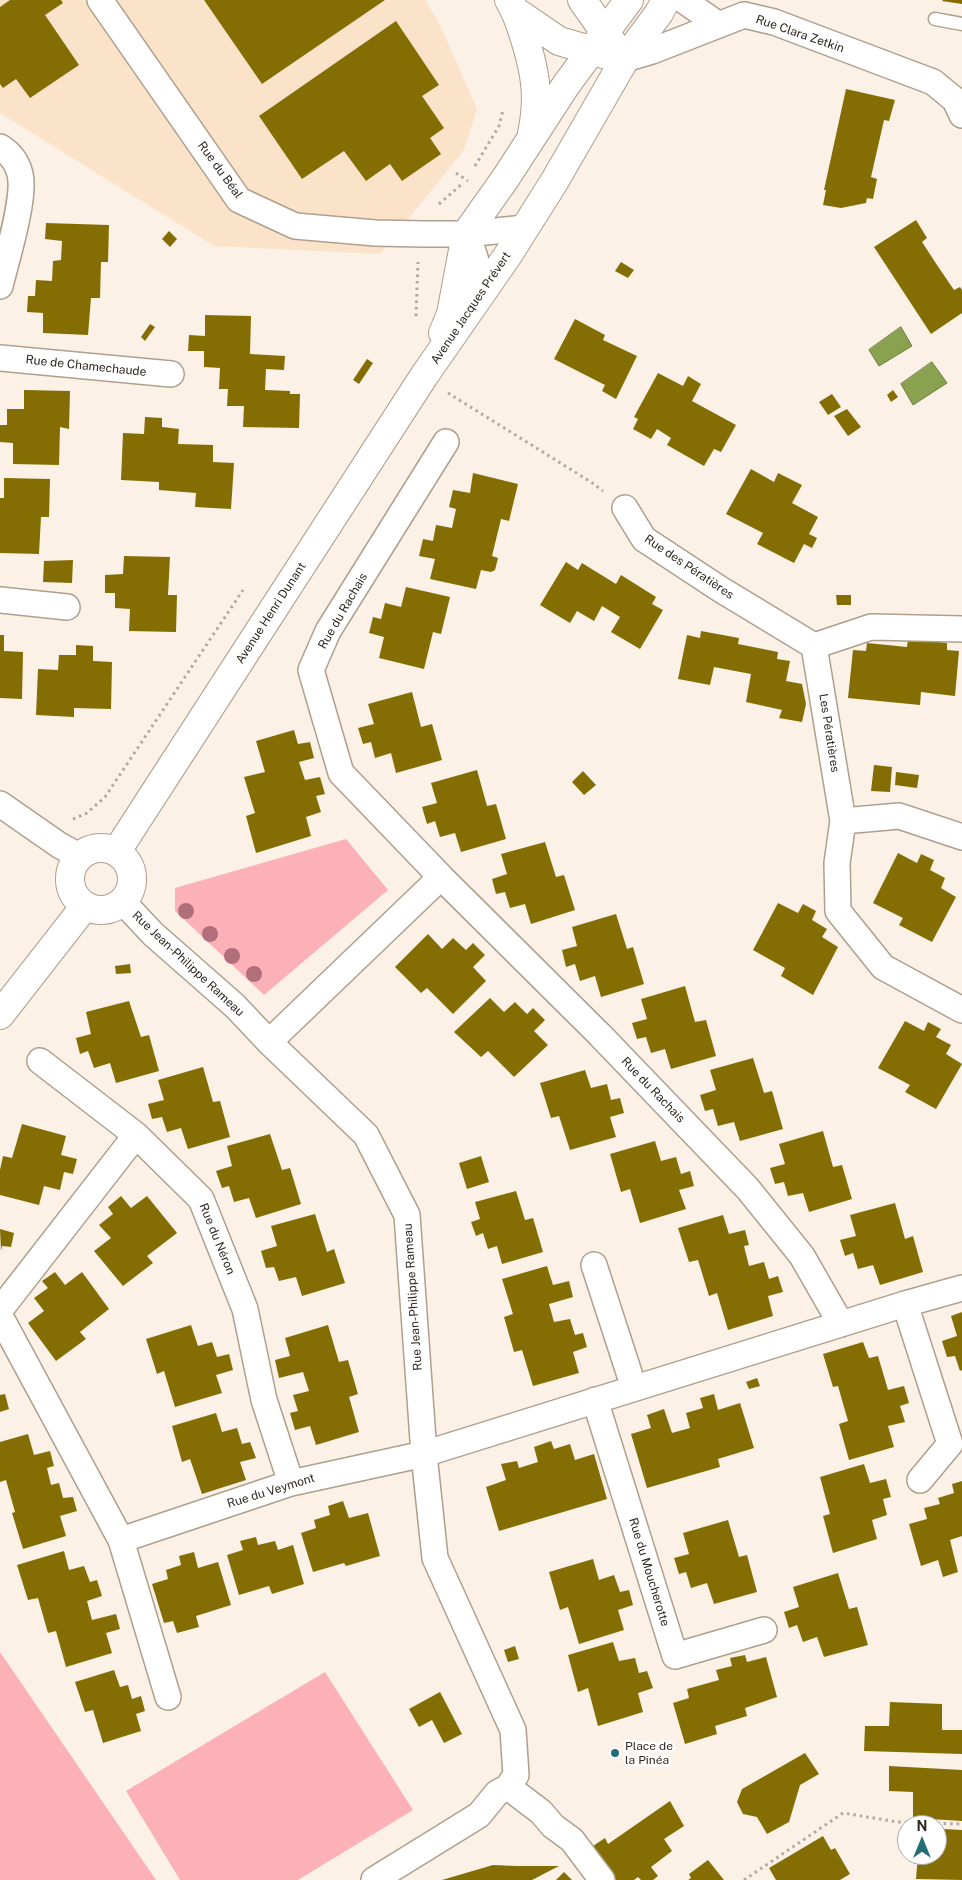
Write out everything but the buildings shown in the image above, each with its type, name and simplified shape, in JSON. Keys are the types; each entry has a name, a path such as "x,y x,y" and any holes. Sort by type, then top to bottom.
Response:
{"main road":[{"path":"582,0 598,42"},
{"name":"Avenue Jacques Prévert","path":"424,376 451,314 466,234 566,85 629,0"},
{"name":"Avenue Jacques Prévert","path":"424,376 525,228 554,182 624,59 659,13 666,0"},
{"path":"512,5 559,41 598,42 624,59"},
{"path":"512,5 534,65 536,92 535,121 530,140"},
{"name":"Avenue Henri Dunant","path":"117,851 424,376"},
{"path":"94,848 106,848 117,851 125,858 133,874 129,894 123,902 113,908 102,910 85,906 74,896 70,884 70,872 79,856 94,848"},
{"path":"0,1015 85,906"}],"street":[{"name":"Rue du Béal","path":"100,0 239,200 295,226 375,233 466,234 525,228"},
{"path":"683,0 720,25"},
{"name":"Rue Clara Zetkin","path":"624,59 652,51 744,15 774,22 932,82 955,100 962,115"},
{"path":"0,147 11,154 20,174 20,197 0,286"},
{"path":"466,234 477,260 478,285 472,307"},
{"name":"Rue de Chamechaude","path":"0,358 171,374"},
{"name":"Rue du Rachais","path":"446,442 328,631 311,670 341,773 441,877 600,1035 748,1189 802,1256 840,1324"},
{"name":"Rue des Pératières","path":"625,508 644,538 720,590 814,646"},
{"path":"0,600 68,607"},
{"path":"814,646 872,628 962,629"},
{"name":"Les Pératières","path":"814,646 843,821 837,863 838,911 883,966 962,1010"},
{"path":"0,804 59,845 79,856"},
{"path":"843,821 899,816 962,837"},
{"path":"270,1042 441,877"},
{"name":"Rue Jean-Philippe Rameau","path":"123,902 153,934 235,1006 366,1134 407,1215 424,1454 435,1558 513,1730 516,1775 508,1787"},
{"name":"Rue du Néron","path":"40,1061 136,1135 201,1199 245,1309 264,1400 291,1483"},
{"path":"0,1310 136,1135"},
{"path":"594,1265 634,1388"},
{"path":"424,1454 840,1324 962,1288"},
{"path":"905,1304 950,1444 920,1480"},
{"path":"0,1316 121,1540 168,1697"},
{"name":"Rue du Moucherotte","path":"595,1400 675,1656 764,1630"},
{"name":"Rue du Veymont","path":"121,1540 291,1483 424,1454"},
{"path":"374,1880 479,1815 497,1794 508,1787 541,1812 553,1826 572,1840 602,1880"}],"lane":[{"path":"935,19 962,24"}],"path":[{"path":"439,205 466,180 499,126 505,103"},
{"path":"415,324 418,257"},
{"path":"424,376 451,396 591,482 625,508"},
{"path":"87,813 105,797 243,590"},
{"path":"744,1880 843,1813 898,1822 962,1824"}],"shaded area":[{"path":"0,0 425,0 439,23 477,109 464,150 380,254 214,246 0,113"},
{"path":"901,327 912,346 879,366 869,350"},
{"path":"932,362 947,383 913,405 901,384"},
{"path":"346,839 388,890 264,995 175,911 175,888"},
{"path":"0,1652 156,1880 0,1880"},
{"path":"325,1672 413,1810 298,1880 180,1880 126,1791"}],"place":[{"name":"Place de la Pinéa","path":"615,1753"}]}
